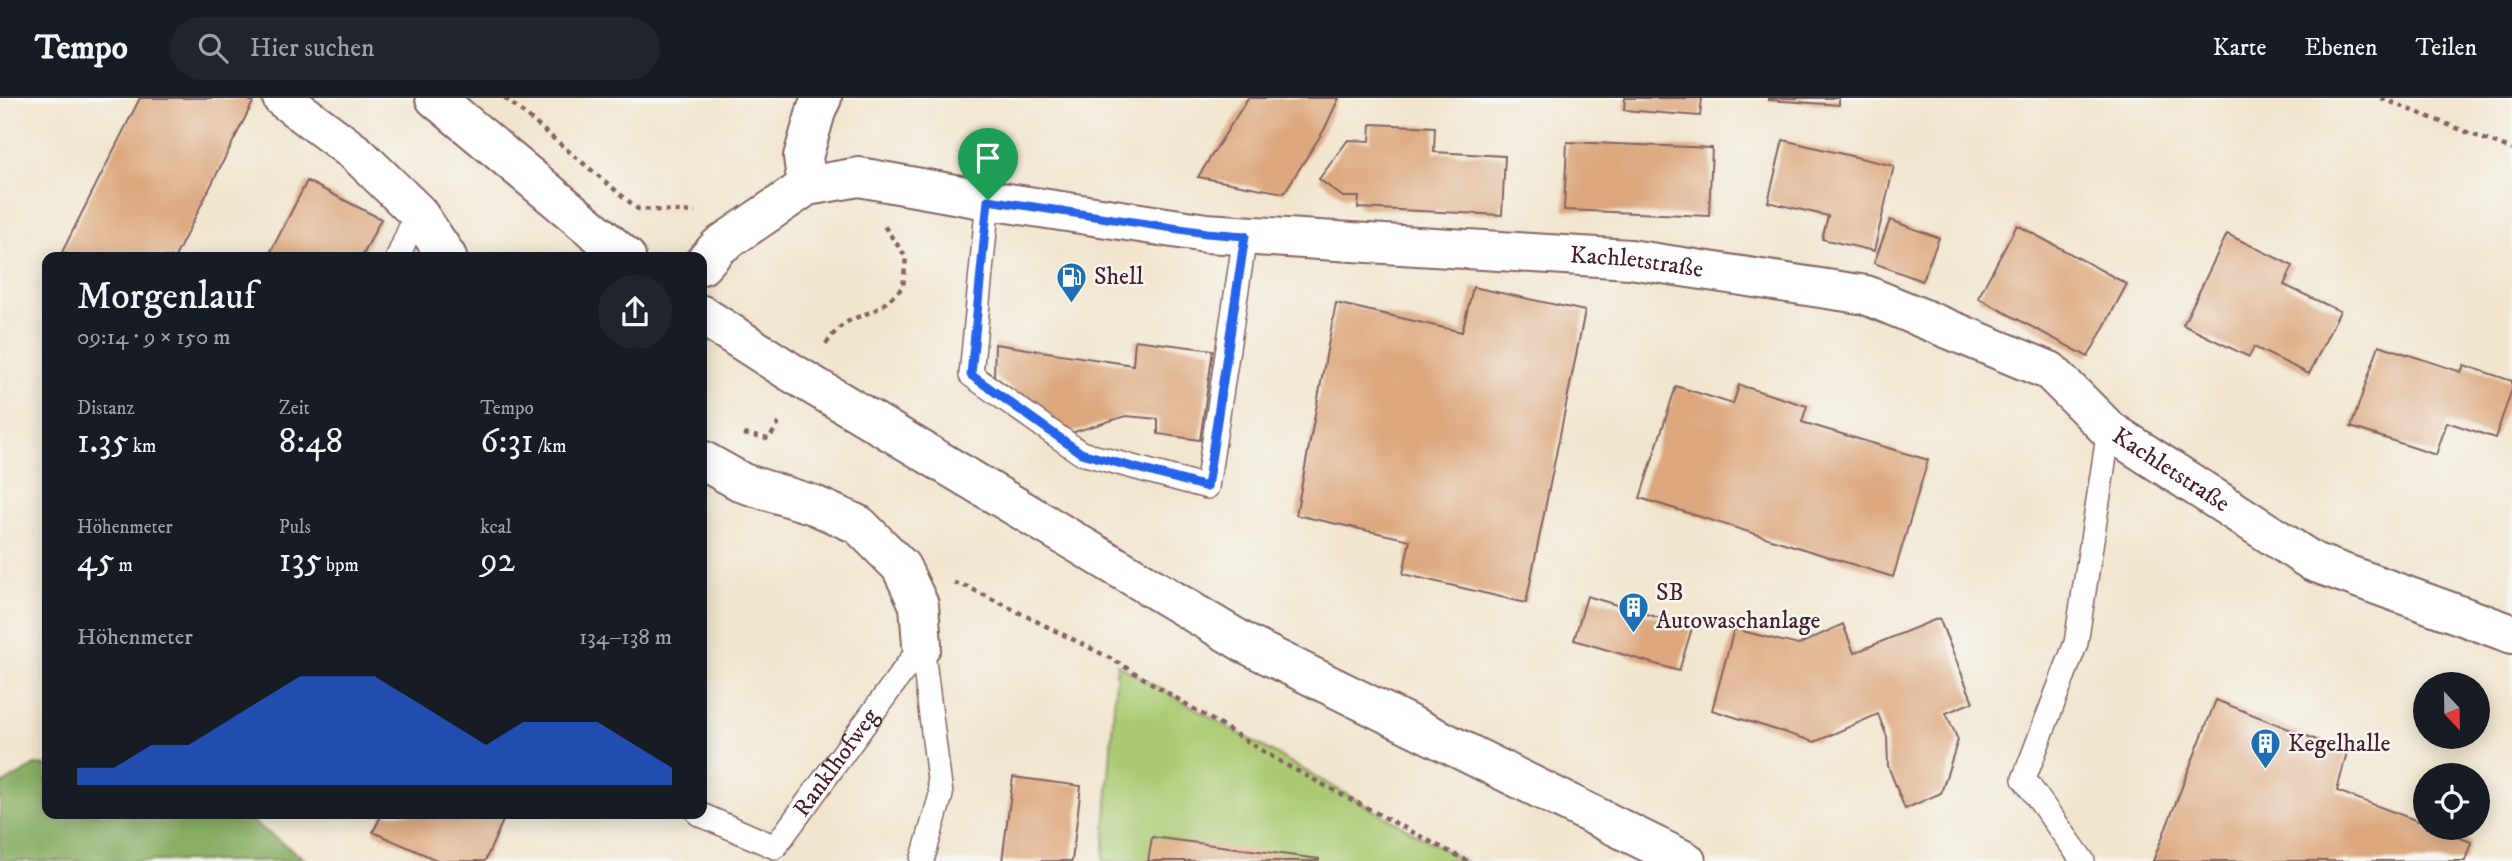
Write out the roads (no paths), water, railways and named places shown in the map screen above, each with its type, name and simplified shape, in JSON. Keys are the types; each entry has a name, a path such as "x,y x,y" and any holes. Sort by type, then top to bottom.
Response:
{"street":[{"path":"282,98 357,154 417,212 444,252"},
{"path":"435,98 620,252"},
{"path":"807,186 803,157 822,98"},
{"name":"Kachletstraße","path":"707,259 719,246 807,186 859,177 988,200 1206,233 1630,259 1866,295 2050,371 2109,430 2313,562 2512,634"},
{"path":"707,318 789,371 1245,644 1686,861"},
{"path":"707,463 743,483 814,505 859,525 901,567 919,605 922,645"}],"lane":[{"path":"988,200 971,375 1081,453 1207,487 1245,236"},
{"path":"400,252 417,212"},
{"path":"2083,861 2024,779 2076,643 2109,430"},
{"path":"922,645 941,795 922,861"},
{"name":"Ranklhofweg","path":"707,818 775,848 922,645"}],"place":[{"name":"Shell","path":"1071,304"},
{"name":"SB Autowaschanlage","path":"1633,634"},
{"name":"Kegelhalle","path":"2265,771"}]}
